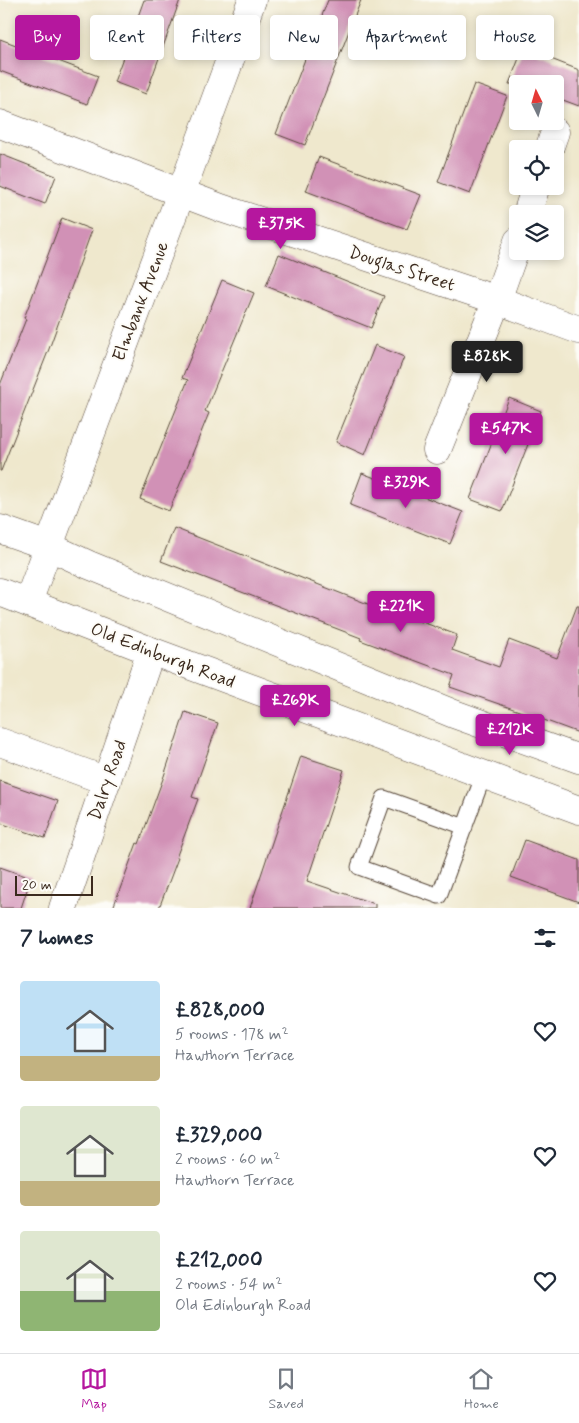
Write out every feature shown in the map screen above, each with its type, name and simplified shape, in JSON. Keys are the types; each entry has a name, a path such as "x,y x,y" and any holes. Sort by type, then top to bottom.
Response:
{"street":[{"name":"Elmbank Avenue","path":"28,602 252,0"},
{"name":"Douglas Street","path":"0,124 230,211 497,300 579,330"},
{"path":"437,450 511,260"},
{"path":"0,529 48,546 89,565 454,714 579,758"},
{"name":"Old Edinburgh Road","path":"0,592 151,652 579,810"},
{"name":"Dalry Road","path":"63,908 151,652"},
{"path":"0,742 107,781"}],"lane":[{"path":"465,828 384,798 359,867 440,896 465,828 484,774"}],"building":[{"path":"144,0 180,0 164,44 164,15 139,15"},
{"path":"328,0 361,0 355,15 348,15 348,34 338,60 338,15 322,15"},
{"path":"0,39 15,45 15,60 56,60 98,76 87,104 0,71"},
{"path":"122,60 158,60 146,94 114,82"},
{"path":"305,60 338,60 305,145 276,134"},
{"path":"518,60 554,60 579,70 579,106 564,100 564,75 512,75"},
{"path":"474,84 507,96 470,194 438,182"},
{"path":"0,154 56,176 45,204 0,186"},
{"path":"319,157 421,195 407,229 306,191"},
{"path":"62,218 92,230 49,349 0,471 0,385"},
{"path":"279,254 384,296 371,328 266,286"},
{"path":"222,280 254,293 205,411 209,413 169,511 140,499 188,380 182,378"},
{"path":"375,345 404,357 365,455 336,442"},
{"path":"509,398 541,411 502,511 470,499"},
{"path":"362,473 463,512 450,544 350,505"},
{"path":"174,528 373,606 374,604 457,635 452,650 499,667 509,640 557,658 577,606 579,606 579,733 450,687 454,675 161,561"},
{"path":"185,712 218,723 192,797 198,799 176,858 178,858 159,908 113,908 164,776"},
{"path":"301,756 344,770 307,881 375,904 375,908 250,908"},
{"path":"0,781 58,801 45,838 0,823"},
{"path":"525,840 579,860 579,902 511,877"},
{"path":"0,867 31,878 21,908 0,908"}]}
